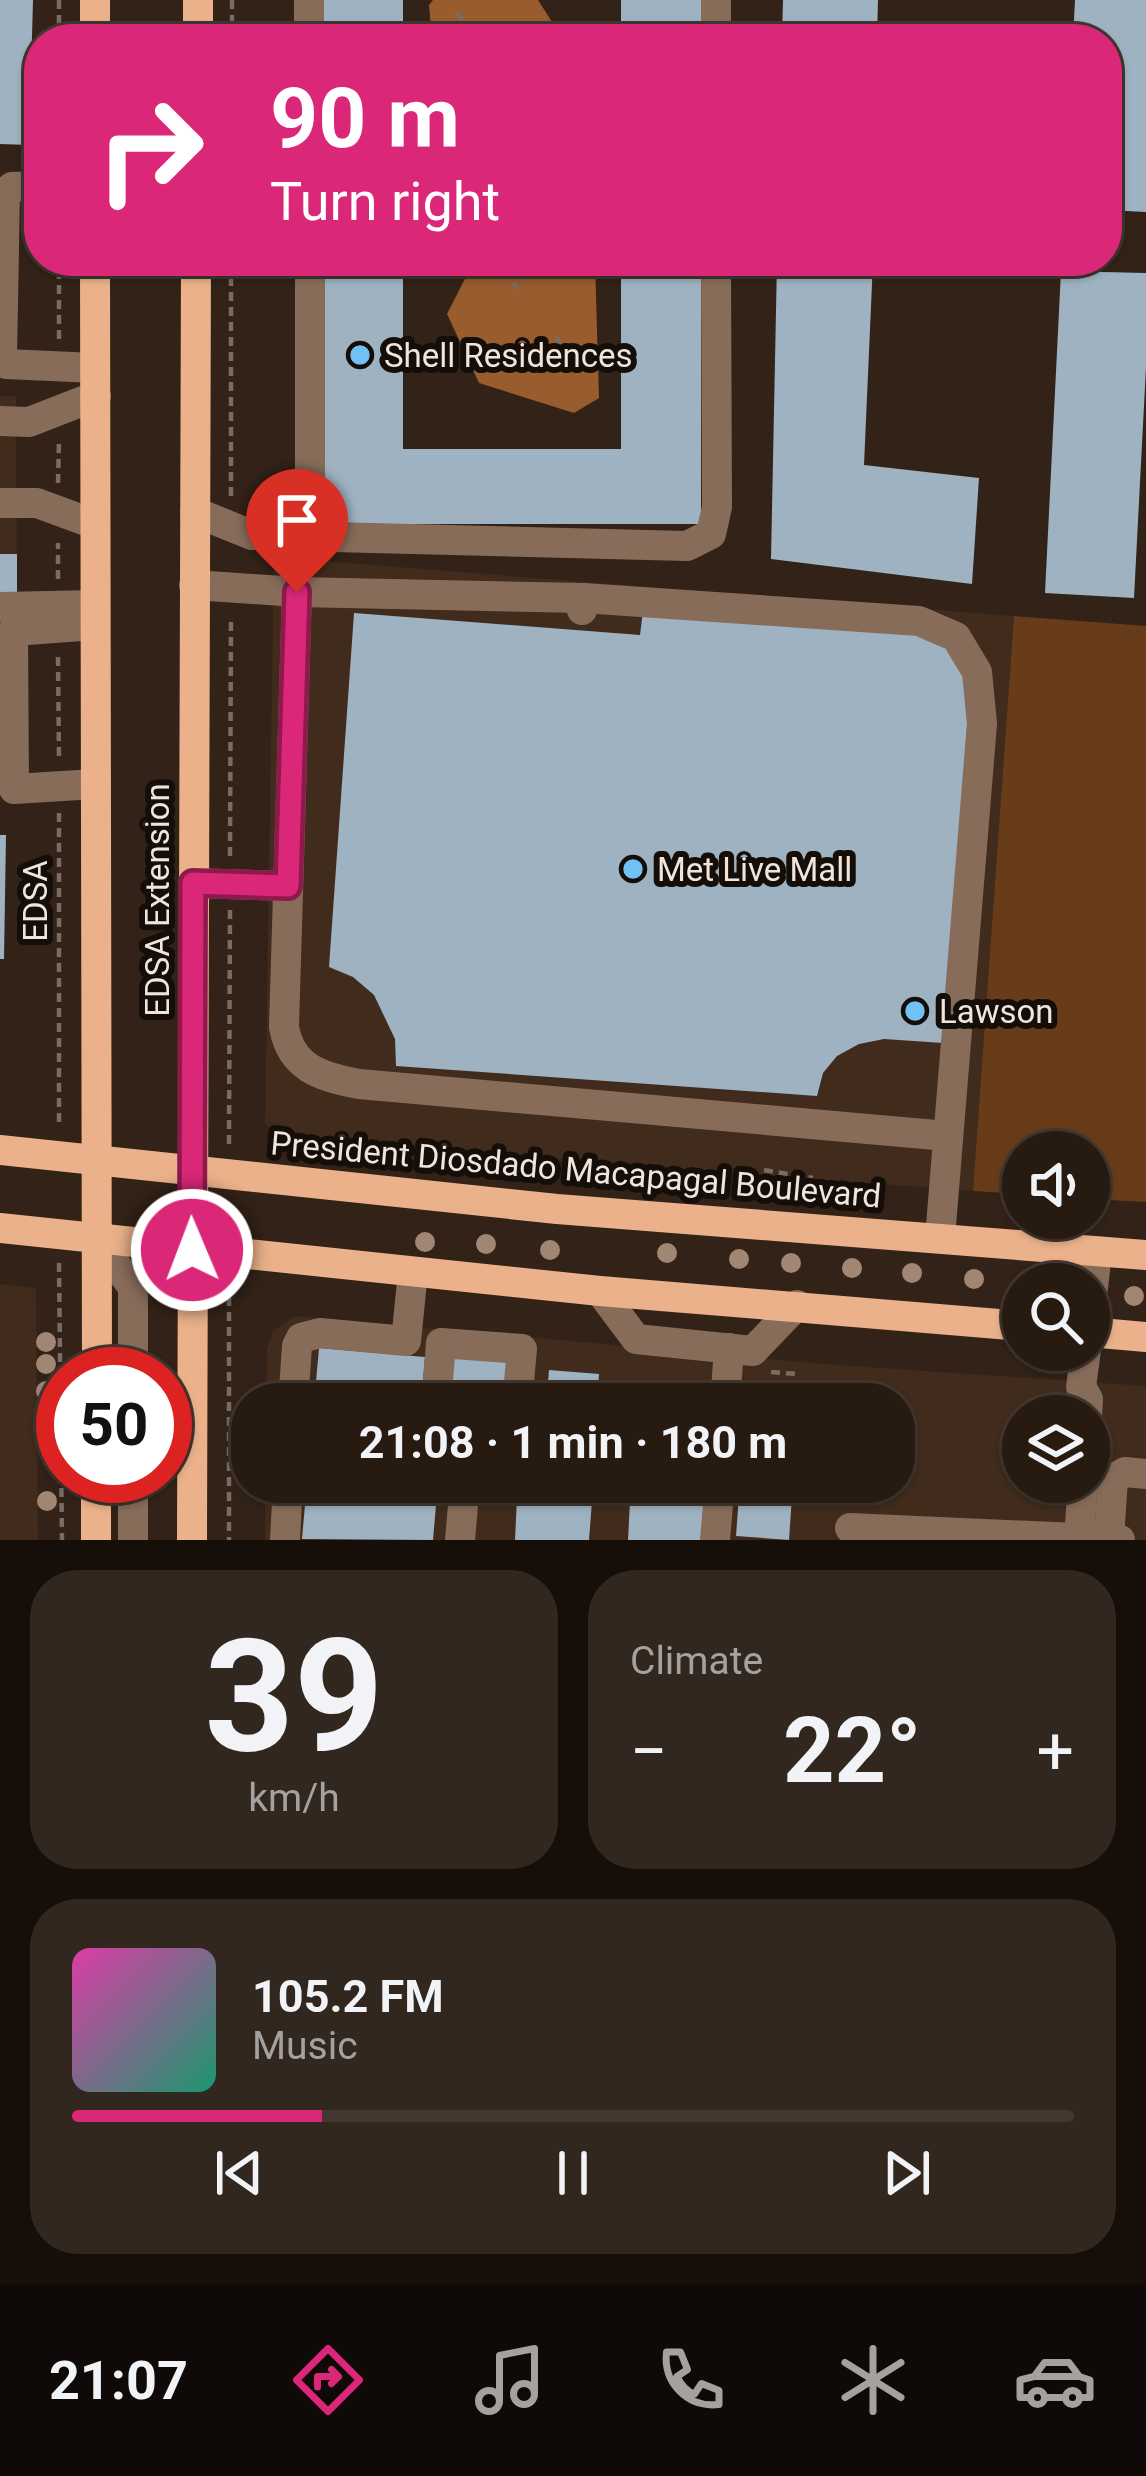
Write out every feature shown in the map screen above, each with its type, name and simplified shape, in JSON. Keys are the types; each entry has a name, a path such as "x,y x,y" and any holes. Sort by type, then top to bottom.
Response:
{"main road":[{"name":"EDSA Extension","path":"95,276 97,1347"},
{"name":"EDSA Extension","path":"192,1540 196,276"},
{"name":"President Diosdado Macapagal Boulevard","path":"0,1150 557,1209 1146,1255"},
{"path":"0,1228 600,1291 1002,1324"},
{"path":"1110,1331 1146,1337"},
{"path":"96,1503 96,1540"}],"street":[{"path":"24,187 5,193 2,358 7,364 58,368 96,382"},
{"path":"310,276 310,538"},
{"path":"195,512 251,535 687,547 711,534 716,507 716,276"},
{"path":"0,421 28,422 59,411 96,382"},
{"path":"0,502 37,503 94,524"},
{"path":"194,585 919,621 956,637 977,672 982,724 940,1238"},
{"path":"297,592 284,1027 295,1057 307,1069 358,1084 947,1136"},
{"path":"95,615 6,623 14,789 95,784"},
{"path":"193,883 288,886"},
{"path":"97,1239 133,1287 133,1347"},
{"path":"1096,1263 1097,1252"},
{"path":"294,1383 297,1346 302,1338 320,1334 406,1341 412,1271"},
{"path":"600,1291 636,1339 753,1351 797,1305"},
{"path":"438,1383 441,1343 521,1349 519,1383"},
{"path":"726,1383 729,1348"},
{"path":"1083,1538 1113,1480 1125,1472 1146,1474"},
{"path":"133,1503 133,1540"},
{"path":"285,1540 287,1503"},
{"path":"460,1540 463,1503"},
{"path":"716,1540 719,1503"},
{"path":"1072,1503 1083,1538"},
{"path":"1082,1503 1083,1538"},
{"path":"850,1528 1120,1540"}],"path":[{"path":"457,13 466,24"},
{"path":"58,368 59,276"},
{"path":"506,276 518,289"},
{"path":"557,337 568,369"},
{"name":"EDSA","path":"59,411 59,1156"},
{"path":"764,1170 813,1178"},
{"path":"59,1235 62,1540"}],"shaded area":[{"path":"433,0 538,0 553,24 431,24"},
{"path":"466,276 595,276 599,398 574,413 479,383 447,314"},
{"path":"0,396 16,396 17,602 0,602"},
{"name":"Met Live Mall","path":"274,557 1014,616 973,1191 279,1138 265,1123"},
{"path":"1014,616 1146,626 1146,1202 1110,1200 1110,1131 1002,1131 1002,1193 973,1191"},
{"path":"0,1284 36,1288 38,1540 0,1540"},
{"path":"295,1316 824,1364 1146,1386 1146,1540 265,1540 265,1503 915,1503 915,1383 266,1383 267,1349 273,1331"}],"building":[{"path":"0,0 33,0 32,24 24,24 24,145 0,144"},
{"path":"317,0 403,0 403,24 317,24"},
{"path":"621,0 702,0 702,24 621,24"},
{"path":"783,0 878,0 877,24 782,24"},
{"path":"1075,0 1146,0 1146,212 1122,211 1122,24 1074,24"},
{"path":"1146,273 1134,598 1045,593 1061,276"},
{"name":"Shell Residences","path":"317,276 403,276 403,449 621,449 621,276 701,276 701,524 316,524"},
{"path":"777,276 872,276 864,465 979,478 972,584 771,559"},
{"path":"0,554 17,554 17,602 0,602"},
{"name":"Met Live Mall","path":"644,603 947,636 971,676 943,1043 884,1039 859,1044 837,1056 823,1073 817,1096 396,1066 395,1039 374,995 353,977 329,967 354,613 640,635"},
{"path":"0,835 6,835 4,959 0,959"},
{"path":"319,1348 425,1357 423,1383 316,1383"},
{"path":"448,1353 511,1358 509,1383 446,1383"},
{"path":"549,1370 599,1374 598,1383 548,1383"},
{"path":"305,1503 436,1503 433,1540 302,1539"},
{"path":"517,1503 592,1503 589,1540 515,1540"},
{"path":"630,1503 704,1503 701,1540 628,1540"},
{"path":"738,1503 792,1503 789,1540 736,1536"}],"place":[{"name":"Shell Residences","path":"360,355"},
{"name":"Met Live Mall","path":"633,869"},
{"name":"Lawson","path":"915,1011"}],"route":[{"path":"192,1250 193,883 288,886 297,592"}]}
